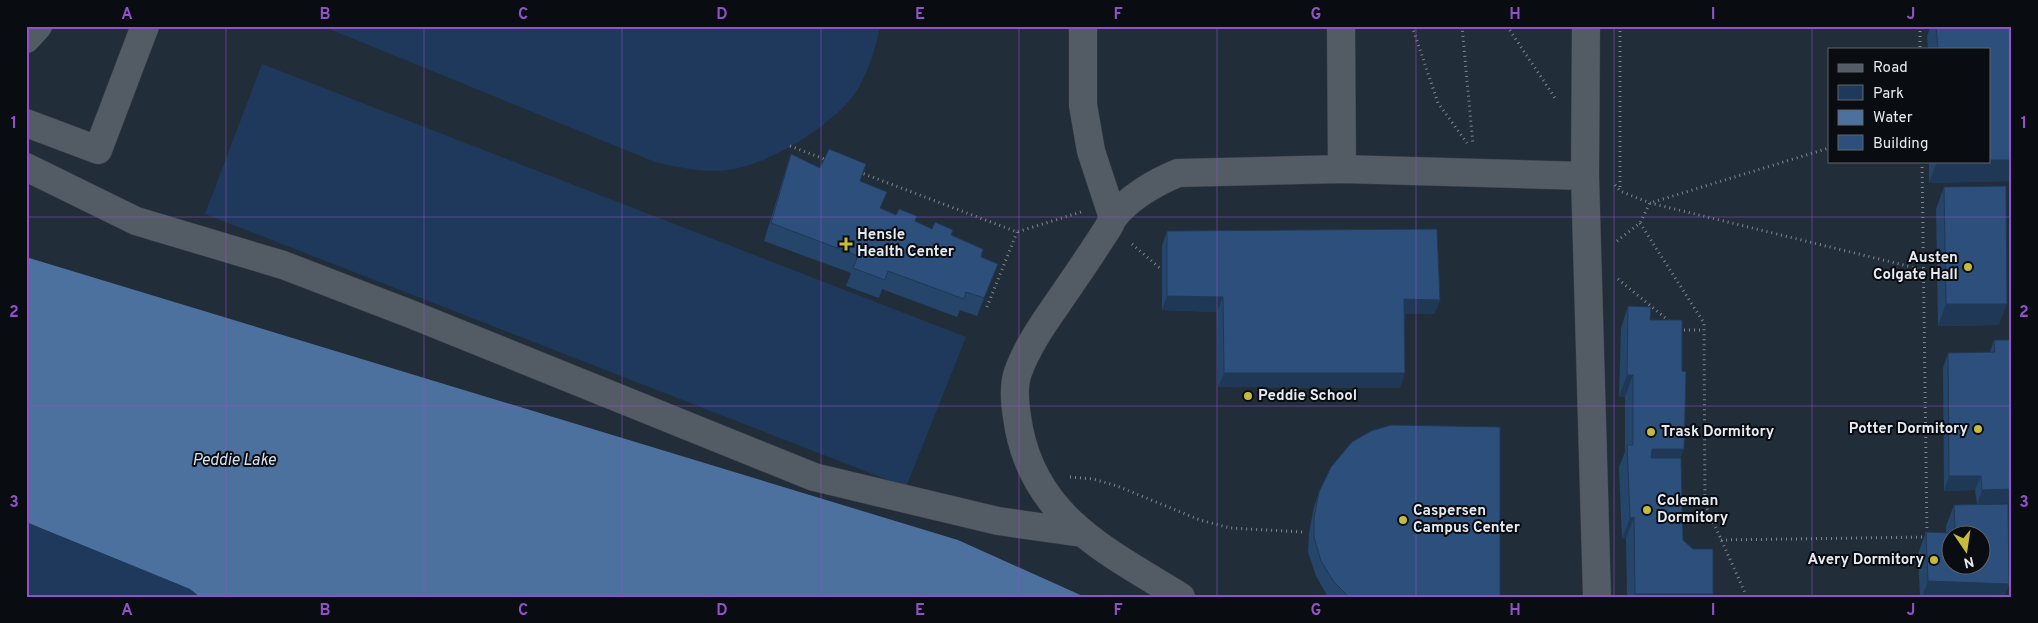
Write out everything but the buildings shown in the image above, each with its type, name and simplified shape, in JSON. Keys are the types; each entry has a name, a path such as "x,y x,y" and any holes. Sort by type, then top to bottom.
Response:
{"lane":[{"path":"26,40 38,26"},
{"path":"26,123 98,150 145,26"},
{"path":"1083,26 1083,105 1091,151 1113,218"},
{"path":"1341,26 1342,169"},
{"path":"1586,26 1585,176 1597,597"},
{"path":"26,167 136,221 292,269 417,316 814,477 998,521 1082,533"},
{"path":"1181,597 1095,544 1063,515 1046,494 1030,467 1021,439 1015,407 1017,375 1030,345 1113,218 1147,190 1163,179 1178,173 1342,169 1585,176"}],"path":[{"path":"1412,26 1438,103 1473,152 1462,26"},
{"path":"1620,26 1620,191 1650,203 1924,270"},
{"path":"1920,26 1920,48"},
{"path":"790,146 836,163"},
{"path":"1615,242 1640,223 1650,203 1828,148"},
{"path":"1721,540 1927,537 1922,162"},
{"path":"854,170 1016,232 1087,210"},
{"path":"1640,223 1704,324 1705,504 1747,597"},
{"path":"987,307 1016,232"},
{"path":"1137,237 1132,244 1162,269"},
{"path":"1615,277 1681,331 1704,330"},
{"path":"1035,474 1093,479 1117,486 1200,520 1230,528 1303,532"}],"shaded area":[{"name":"Peddie School","path":"26,26 2012,26 2012,597 1085,597 958,540 26,257"}],"green space":[{"path":"322,26 880,26 872,58 862,81 837,114 804,138 767,158 734,169 704,171 655,162"},
{"path":"262,64 966,337 906,487 205,214"},
{"path":"26,522 190,589 200,597 26,597"}],"water":[{"name":"Peddie Lake","path":"26,257 958,540 1085,597 200,597 190,589 26,522"}],"place":[{"name":"Hensle Health Center","path":"846,244"},
{"name":"Austen Colgate Hall","path":"1968,267"},
{"name":"Peddie School","path":"1248,396"},
{"name":"Potter Dormitory","path":"1978,429"},
{"name":"Trask Dormitory","path":"1651,432"},
{"name":"Coleman Dormitory","path":"1647,510"},
{"name":"Caspersen Campus Center","path":"1403,520"},
{"name":"Avery Dormitory","path":"1934,560"}]}
